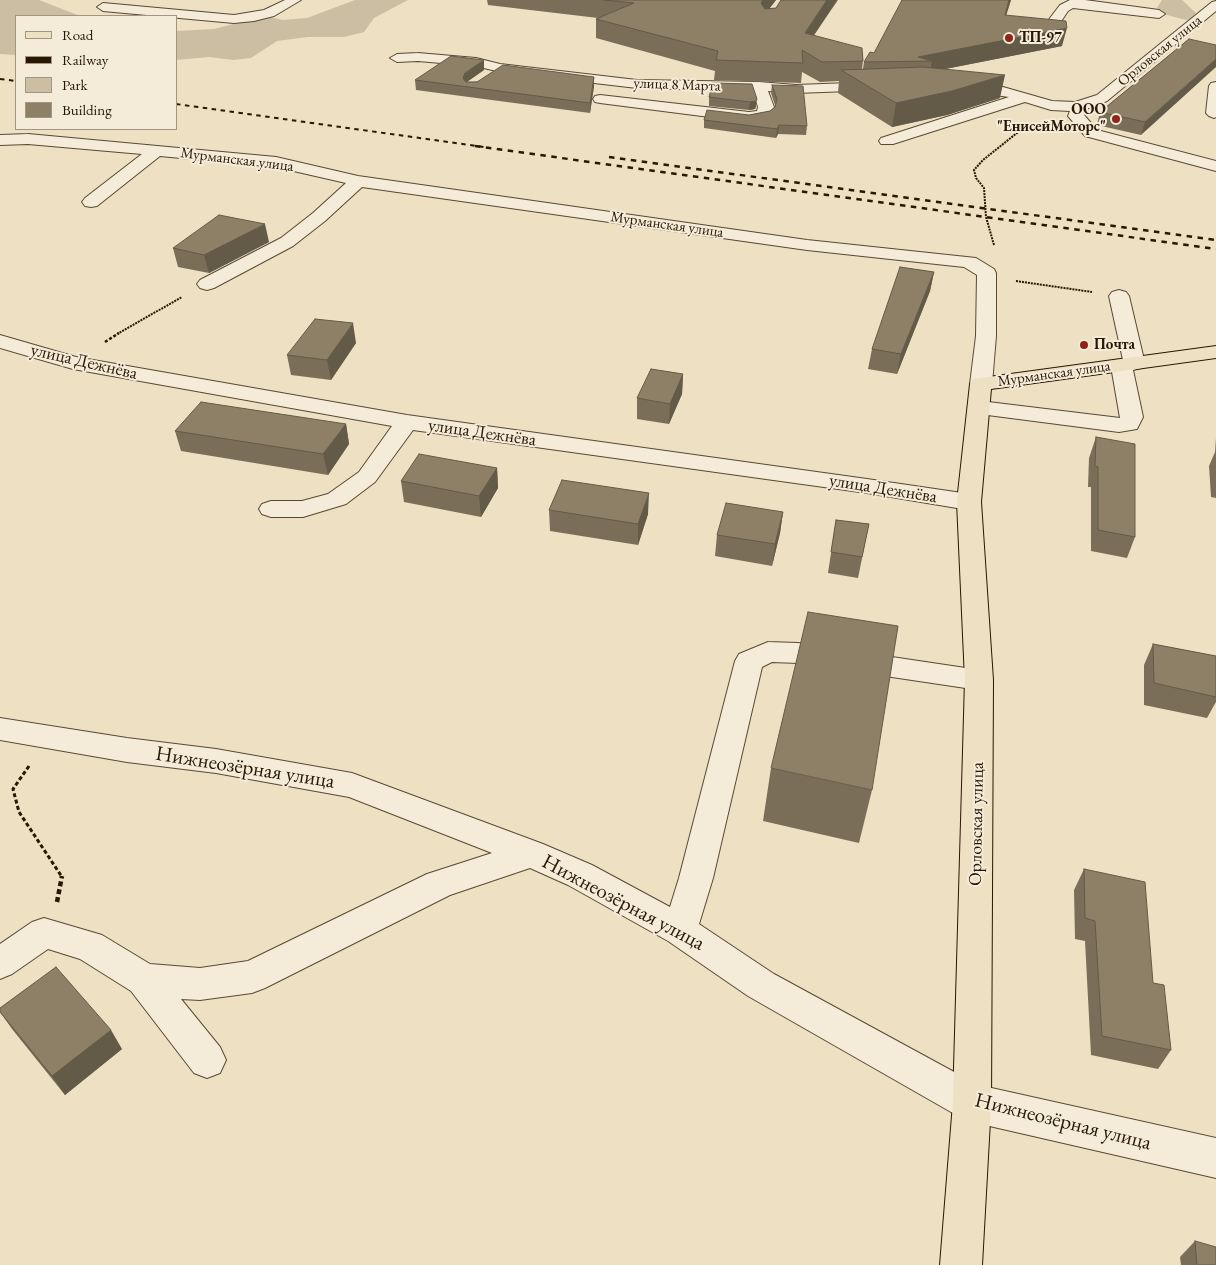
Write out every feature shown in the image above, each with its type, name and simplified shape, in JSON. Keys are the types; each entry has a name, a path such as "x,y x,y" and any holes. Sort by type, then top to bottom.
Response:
{"main road":[{"name":"Мурманская улица","path":"981,396 1128,364 1216,352"},
{"name":"Орловская улица","path":"961,1265 972,1102 979,680 969,502 981,396"}],"street":[{"path":"263,0 283,7"},
{"path":"102,7 234,19 254,17 283,7 295,0"},
{"path":"1154,0 1150,8 1168,18"},
{"path":"1052,26 1064,8 1070,4 1085,4 1192,23"},
{"path":"1194,5 1213,14"},
{"name":"Орловская улица","path":"1076,106 1102,98 1192,23 1213,14"},
{"name":"улица 8 Марта","path":"397,58 418,57 476,62 500,68 636,84 696,87 758,86 796,89 892,85"},
{"path":"486,78 500,68"},
{"path":"581,96 749,117 764,115 766,108 758,86"},
{"path":"947,86 1003,91 1051,105 1076,106 1079,107 1076,116 1091,133 1216,166"},
{"path":"1214,113 1216,86"},
{"path":"886,141 1025,97"},
{"name":"Мурманская улица","path":"0,140 28,139 276,162 358,181 807,245 969,262 987,273 986,336 981,396"},
{"path":"91,202 156,151"},
{"path":"207,284 287,242 319,217 358,181"},
{"path":"981,396 1120,425 1129,424 1132,417 1128,364 1119,296"},
{"name":"улица Дежнёва","path":"0,341 73,363 407,422 969,502"},
{"path":"271,509 304,509 338,499 367,477 407,422"},
{"path":"680,930 696,878 749,661 768,652 798,652 979,680"},
{"name":"Нижнеозёрная улица","path":"0,729 127,750 216,760 352,785 532,854 580,875 680,930 761,985 972,1102 1216,1158"},
{"path":"144,980 200,984 252,977 439,884 532,854"},
{"path":"0,963 44,933 90,946 144,980 207,1060"}],"path":[{"path":"995,250 986,218 984,188 976,178 974,170 983,160 1051,105"},
{"path":"1013,281 1119,296"},
{"path":"73,363 128,326 207,284"},
{"path":"44,933 60,893 62,875 19,812 13,790 48,736"}],"green space":[{"path":"0,0 39,0 77,15 15,15 15,55 0,54"},
{"path":"355,0 408,0 374,18 364,32 344,37 308,37 277,41 251,58 233,60 209,57 178,60 178,31 214,29 265,16 283,20 307,18"},
{"path":"1162,0 1182,0 1196,13 1186,20 1167,15 1157,8"}],"building":[{"path":"604,0 763,0 761,3 765,9 776,8 781,0 827,0 805,33 862,48 863,61 822,62 802,50 803,63 716,60 718,51 596,19 634,3"},
{"path":"902,0 1009,0 1005,15 1066,21 1067,28 918,57 932,61 864,62 870,52 874,53"},
{"path":"1189,39 1216,45 1216,59 1145,122 1100,112"},
{"path":"451,56 484,60 465,73 463,78 466,82 477,82 503,65 594,77 590,103 415,80"},
{"path":"923,67 1005,75 952,91 896,103 841,70"},
{"path":"713,83 752,84 757,99 750,102 709,97"},
{"path":"772,85 803,86 807,126 779,125 777,129 704,120 707,110 749,115 770,111 775,107 777,99"},
{"path":"219,215 265,224 204,255 173,248"},
{"path":"900,267 934,272 901,354 872,349"},
{"path":"315,319 353,323 327,360 287,355"},
{"path":"651,369 683,374 670,404 637,398"},
{"path":"201,402 346,424 323,454 175,431"},
{"path":"1096,437 1135,444 1135,537 1098,530 1098,467 1095,466"},
{"path":"419,454 497,468 479,496 401,481"},
{"path":"562,480 649,493 638,524 549,510"},
{"path":"726,503 783,512 775,544 717,535"},
{"path":"836,520 869,524 862,557 831,552"},
{"path":"808,612 898,626 872,790 771,768"},
{"path":"1153,644 1216,656 1216,697 1154,683"},
{"path":"1084,869 1145,882 1153,983 1164,985 1171,1050 1102,1036 1095,921 1085,918"},
{"path":"56,967 111,1030 52,1076 0,1012 0,1008"},
{"path":"1195,1241 1216,1247 1216,1265 1197,1265"}],"railway":[{"path":"0,79 15,81"},
{"path":"178,104 484,147"},
{"path":"475,146 1216,249"},
{"path":"609,157 1216,240"}],"place":[{"name":"ТП-97","path":"1009,38"},
{"name":"ООО \"ЕнисейМоторс\"","path":"1116,119"},
{"name":"Почта","path":"1084,345"}]}
